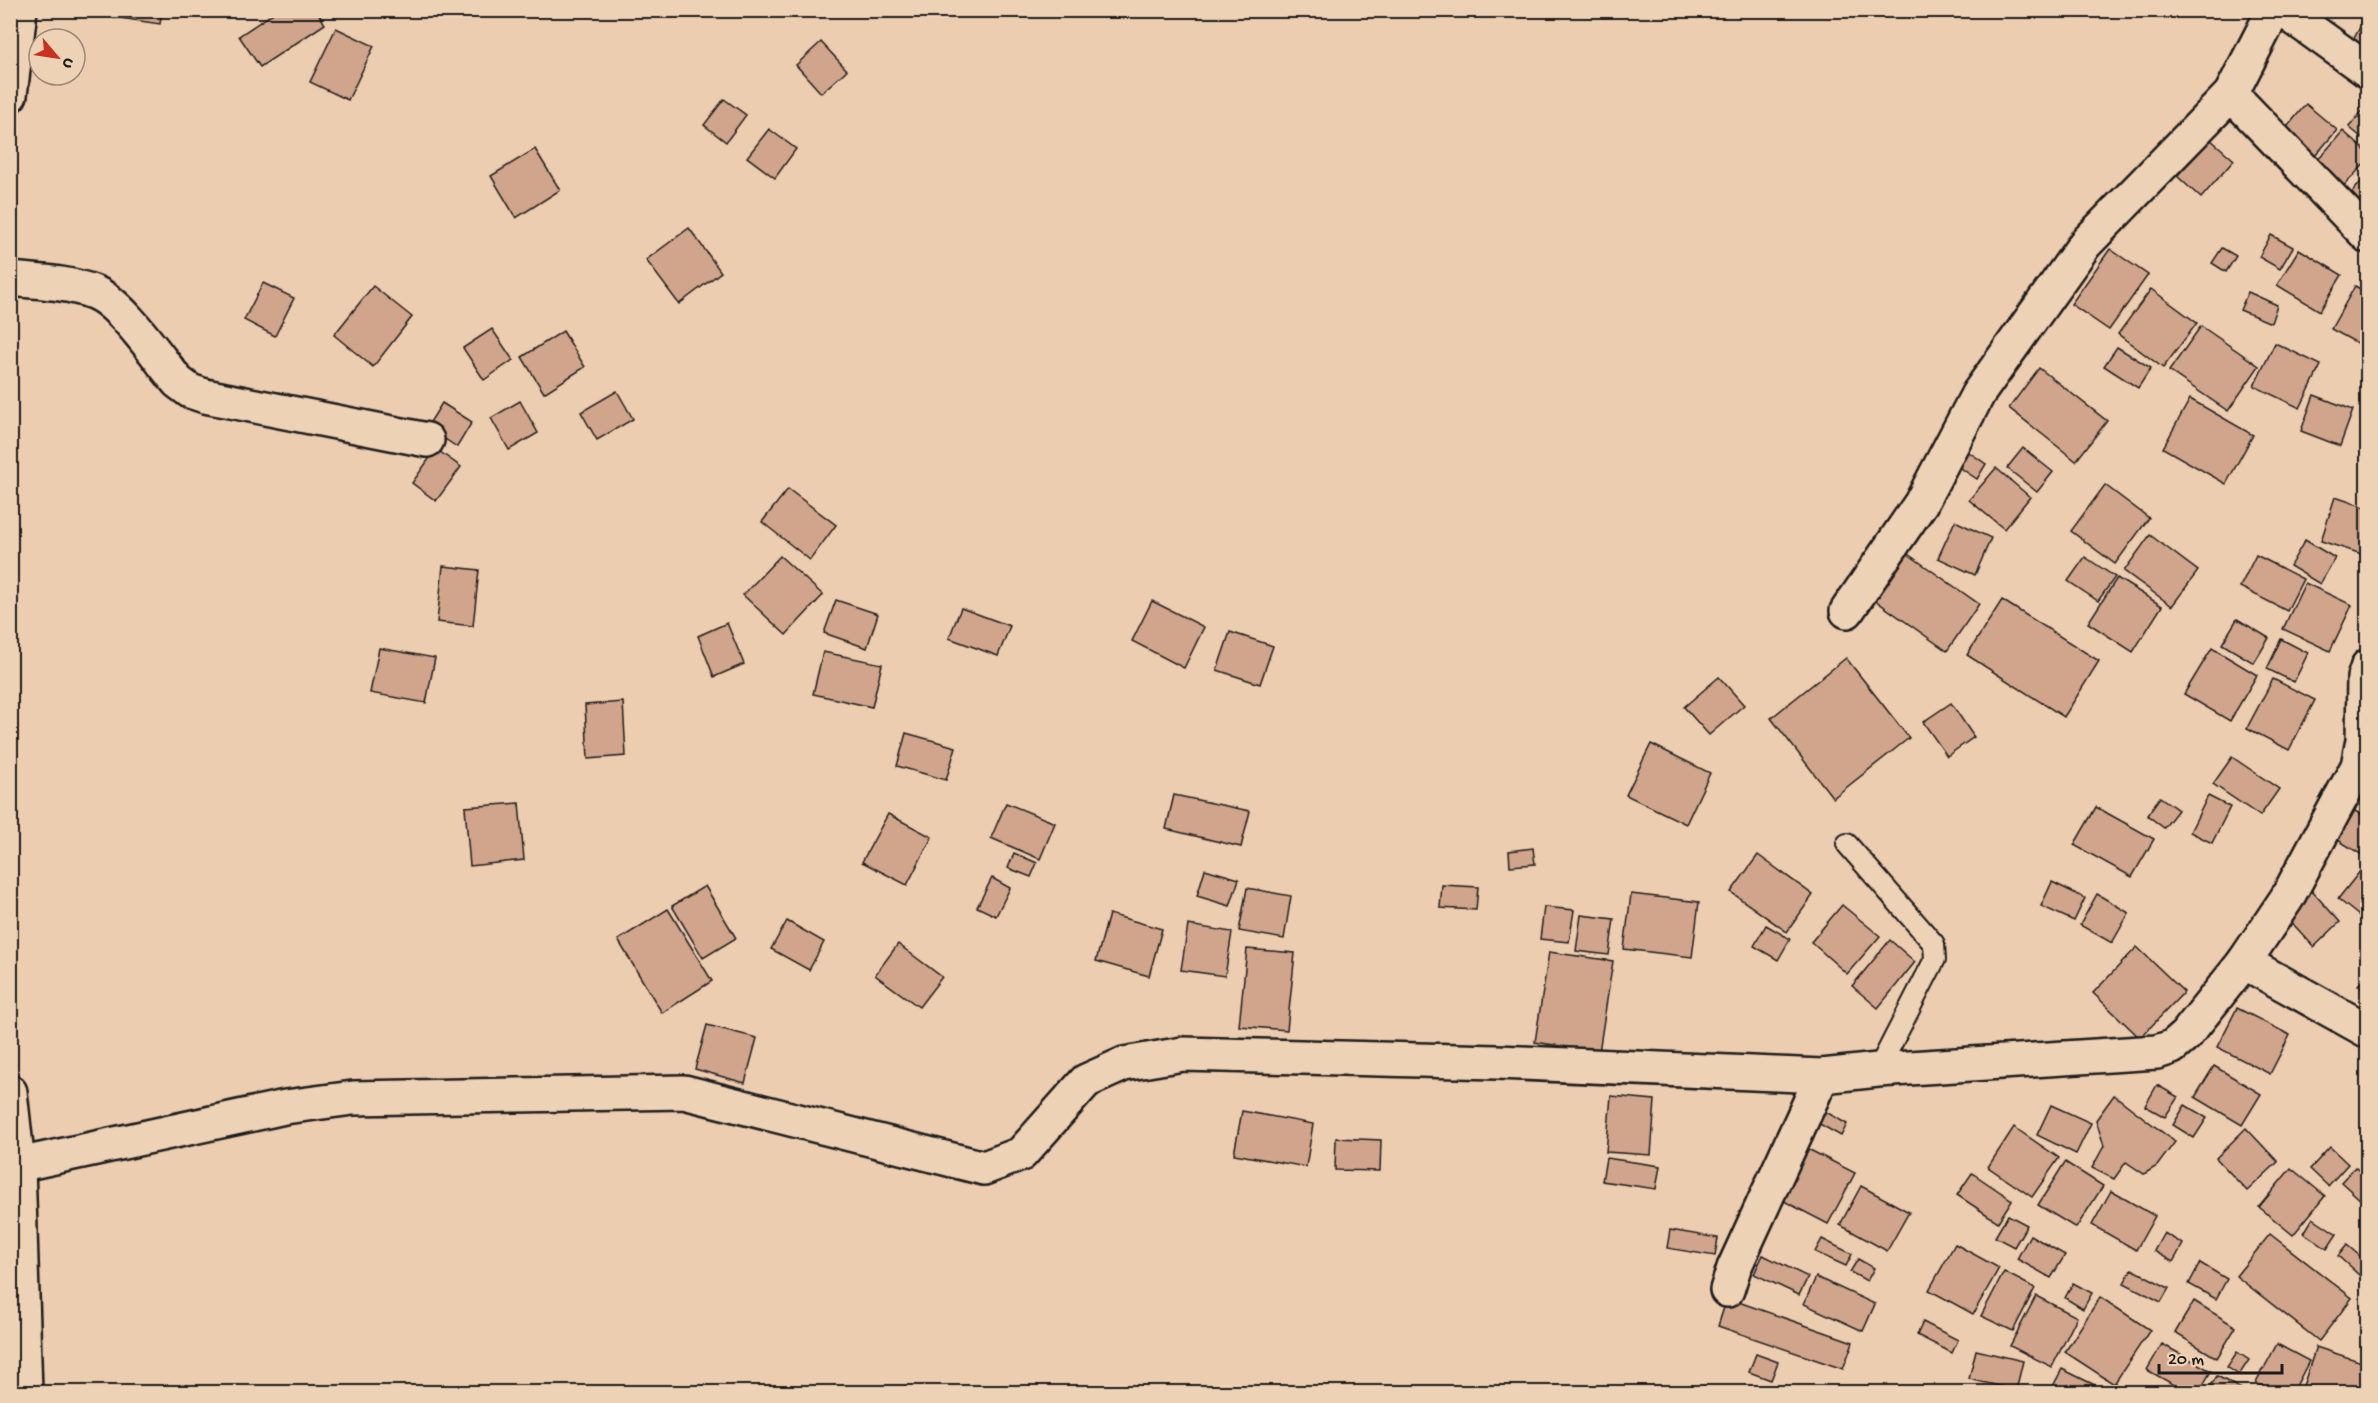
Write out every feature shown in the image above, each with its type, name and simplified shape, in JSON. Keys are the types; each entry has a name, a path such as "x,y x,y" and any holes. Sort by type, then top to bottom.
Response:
{"street":[{"path":"10,95 20,10"},
{"path":"1847,611 1921,503 1978,394 2085,244 2231,94 2274,10"},
{"path":"2283,10 2367,71"},
{"path":"2231,94 2367,236"},
{"path":"10,279 74,286 94,292 112,302 178,382 190,391 205,396 427,440"},
{"path":"18,1165 285,1107 353,1098 684,1092 984,1168 1021,1154 1086,1081 1124,1064 1183,1054 1497,1062 1822,1076 1878,1070 2157,1052 2172,1047 2185,1036 2244,963 2359,785 2358,766 2361,755 2364,678 2367,666"},
{"path":"2244,963 2367,1031"},
{"path":"1727,1290 1734,1268 1822,1076"},
{"path":"10,1092 18,1165 25,1392"}],"lane":[{"path":"1847,844 1934,944 1935,959 1878,1070"}],"building":[{"path":"108,10 162,10 160,24 107,16"},
{"path":"278,10 316,10 325,24 260,67 239,36"},
{"path":"2368,12 2368,55 2350,46"},
{"path":"336,28 374,46 348,100 310,82"},
{"path":"821,42 847,70 821,93 796,65"},
{"path":"724,99 746,115 726,142 704,125"},
{"path":"2306,104 2337,130 2309,163 2278,138"},
{"path":"2368,104 2368,143 2349,127"},
{"path":"769,129 796,149 775,178 747,157"},
{"path":"2343,131 2368,153 2368,160 2336,194 2309,170"},
{"path":"2210,139 2234,160 2201,198 2177,176"},
{"path":"535,149 560,190 516,218 491,176"},
{"path":"2368,174 2368,226 2342,204"},
{"path":"689,228 721,272 679,304 646,260"},
{"path":"2271,235 2293,247 2280,269 2259,257"},
{"path":"2222,248 2236,256 2226,272 2212,263"},
{"path":"2110,249 2148,275 2109,330 2071,304"},
{"path":"2299,249 2342,275 2320,311 2277,285"},
{"path":"263,283 294,298 275,336 244,320"},
{"path":"373,286 412,317 373,367 334,335"},
{"path":"2355,286 2368,293 2368,349 2331,329"},
{"path":"2151,289 2197,323 2163,368 2118,334"},
{"path":"2248,292 2277,305 2271,323 2240,310"},
{"path":"2201,326 2259,366 2228,411 2169,371"},
{"path":"492,329 513,360 484,380 463,348"},
{"path":"563,331 585,367 544,393 522,357"},
{"path":"2275,343 2321,365 2300,408 2254,386"},
{"path":"2117,347 2151,368 2138,388 2104,366"},
{"path":"2039,368 2107,421 2076,461 2009,408"},
{"path":"617,391 633,419 597,440 581,412"},
{"path":"2314,395 2353,410 2340,446 2301,431"},
{"path":"2190,399 2253,435 2226,484 2163,448"},
{"path":"520,401 538,433 509,450 491,418"},
{"path":"442,403 472,422 457,447 427,427"},
{"path":"1960,446 1986,464 1977,479 1950,461"},
{"path":"2023,448 2053,472 2037,492 2007,468"},
{"path":"436,449 461,467 436,501 412,483"},
{"path":"1996,468 2030,497 2004,529 1969,500"},
{"path":"2105,485 2149,518 2115,564 2071,531"},
{"path":"788,489 836,525 810,560 762,522"},
{"path":"2335,497 2368,508 2368,556 2321,541"},
{"path":"1955,521 1991,538 1975,575 1938,558"},
{"path":"2150,535 2198,571 2172,606 2124,571"},
{"path":"2305,540 2335,558 2320,584 2290,566"},
{"path":"1905,552 1979,604 1947,651 1872,598"},
{"path":"2256,555 2303,579 2287,611 2240,587"},
{"path":"780,556 823,595 786,635 743,595"},
{"path":"2085,557 2115,577 2098,601 2068,581"},
{"path":"443,566 479,570 473,626 437,622"},
{"path":"2117,578 2162,606 2133,652 2088,623"},
{"path":"2305,583 2352,605 2330,651 2283,629"},
{"path":"836,600 878,614 867,648 824,633"},
{"path":"2002,600 2099,661 2064,717 1967,655"},
{"path":"1152,601 1204,627 1184,668 1132,641"},
{"path":"961,608 1010,626 998,656 949,638"},
{"path":"2237,619 2269,638 2254,663 2222,644"},
{"path":"727,623 744,664 714,677 698,636"},
{"path":"1230,632 1273,646 1260,684 1217,670"},
{"path":"2281,639 2308,653 2294,682 2267,669"},
{"path":"379,648 435,658 426,703 370,693"},
{"path":"2212,648 2257,675 2230,721 2184,694"},
{"path":"823,652 882,664 872,707 813,694"},
{"path":"1846,658 1909,738 1833,798 1771,718"},
{"path":"1719,677 1744,705 1709,735 1684,707"},
{"path":"2273,679 2315,700 2289,750 2247,728"},
{"path":"623,702 626,756 588,759 585,705"},
{"path":"1951,703 1974,737 1947,756 1923,722"},
{"path":"906,733 956,747 946,780 897,766"},
{"path":"1651,744 1710,773 1686,824 1626,795"},
{"path":"2232,757 2279,789 2260,816 2213,784"},
{"path":"1174,795 1250,811 1241,847 1166,829"},
{"path":"2208,796 2230,807 2212,843 2190,832"},
{"path":"2160,797 2178,810 2164,828 2147,815"},
{"path":"519,803 524,860 470,866 465,807"},
{"path":"1006,803 1055,823 1040,859 991,838"},
{"path":"2096,807 2154,839 2132,877 2074,845"},
{"path":"2351,809 2368,818 2367,858 2333,837"},
{"path":"888,814 932,837 907,885 862,862"},
{"path":"1533,848 1535,864 1510,866 1509,851"},
{"path":"1014,853 1037,863 1031,877 1008,868"},
{"path":"1758,855 1813,895 1787,932 1731,892"},
{"path":"1205,869 1239,879 1230,906 1197,896"},
{"path":"2361,870 2368,875 2368,923 2338,899"},
{"path":"992,878 1010,888 996,916 977,907"},
{"path":"2052,882 2085,898 2074,921 2041,906"},
{"path":"1442,885 1478,887 1476,910 1440,908"},
{"path":"705,886 736,938 703,958 672,906"},
{"path":"1247,888 1291,896 1284,939 1239,931"},
{"path":"2310,889 2340,922 2314,947 2284,914"},
{"path":"1631,894 1699,902 1692,957 1624,949"},
{"path":"2097,894 2129,913 2112,943 2080,925"},
{"path":"1842,905 1880,936 1847,974 1811,942"},
{"path":"1544,907 1574,910 1569,942 1540,939"},
{"path":"668,909 712,981 662,1013 618,940"},
{"path":"1109,914 1162,929 1149,976 1096,961"},
{"path":"1581,915 1614,919 1609,955 1576,951"},
{"path":"787,921 824,942 809,970 771,949"},
{"path":"1188,925 1232,932 1225,976 1181,970"},
{"path":"1766,925 1790,939 1778,960 1754,946"},
{"path":"1890,940 1915,962 1878,1008 1852,986"},
{"path":"898,944 942,977 919,1007 875,975"},
{"path":"2137,947 2184,992 2140,1038 2093,993"},
{"path":"1247,949 1295,953 1287,1030 1239,1026"},
{"path":"1549,952 1613,961 1599,1052 1535,1042"},
{"path":"2368,975 2368,994 2358,985"},
{"path":"2237,1008 2290,1035 2270,1074 2217,1047"},
{"path":"707,1025 757,1038 745,1083 695,1069"},
{"path":"2214,1066 2261,1094 2242,1125 2195,1097"},
{"path":"2157,1085 2178,1097 2165,1117 2145,1106"},
{"path":"2114,1095 2175,1142 2157,1166 2144,1174 2126,1162 2114,1179 2092,1168 2104,1146 2096,1120"},
{"path":"1611,1096 1655,1100 1651,1155 1606,1152"},
{"path":"1814,1105 1847,1124 1841,1136 1807,1117"},
{"path":"2051,1105 2091,1123 2076,1154 2037,1135"},
{"path":"2185,1105 2207,1118 2194,1138 2173,1125"},
{"path":"1242,1111 1313,1124 1306,1167 1234,1154"},
{"path":"2014,1127 2059,1158 2032,1197 1988,1167"},
{"path":"2246,1128 2278,1162 2247,1191 2216,1158"},
{"path":"1336,1138 1381,1140 1380,1171 1335,1170"},
{"path":"1804,1147 1855,1173 1828,1224 1778,1198"},
{"path":"2330,1147 2348,1164 2328,1186 2310,1169"},
{"path":"1606,1158 1660,1166 1656,1189 1602,1181"},
{"path":"2065,1162 2103,1186 2076,1228 2038,1205"},
{"path":"2355,1167 2368,1179 2368,1197 2363,1202 2341,1182"},
{"path":"2291,1168 2325,1196 2293,1235 2259,1207"},
{"path":"1972,1173 2012,1200 1998,1222 1957,1195"},
{"path":"1861,1186 1909,1212 1887,1251 1840,1225"},
{"path":"2111,1191 2155,1216 2136,1250 2092,1225"},
{"path":"2008,1215 2027,1225 2014,1247 1995,1237"},
{"path":"2313,1218 2337,1234 2327,1249 2304,1233"},
{"path":"1670,1230 1718,1238 1715,1256 1667,1248"},
{"path":"2164,1233 2183,1244 2173,1262 2154,1251"},
{"path":"2270,1234 2352,1298 2319,1341 2236,1276"},
{"path":"2030,1235 2065,1255 2051,1278 2017,1259"},
{"path":"1822,1239 1852,1254 1846,1266 1815,1252"},
{"path":"1955,1244 1999,1268 1973,1314 1929,1290"},
{"path":"2347,1245 2368,1263 2359,1275 2338,1256"},
{"path":"1763,1255 1808,1277 1799,1295 1754,1274"},
{"path":"1858,1259 1874,1268 1867,1281 1850,1272"},
{"path":"2200,1263 2227,1279 2216,1299 2189,1284"},
{"path":"2132,1269 2169,1288 2161,1302 2124,1283"},
{"path":"2004,1272 2035,1288 2013,1331 1981,1316"},
{"path":"1816,1277 1875,1304 1863,1331 1804,1304"},
{"path":"2073,1283 2092,1293 2083,1309 2065,1298"},
{"path":"2036,1296 2077,1317 2052,1367 2010,1346"},
{"path":"2100,1297 2150,1330 2114,1384 2065,1352"},
{"path":"1727,1298 1853,1342 1843,1369 1718,1326"},
{"path":"2194,1301 2236,1327 2217,1358 2175,1333"},
{"path":"1923,1322 1958,1340 1952,1353 1917,1335"},
{"path":"2162,1344 2211,1371 2199,1392 2187,1392 2147,1370"},
{"path":"2277,1344 2309,1361 2293,1392 2273,1392 2256,1383"},
{"path":"2316,1347 2368,1364 2361,1392 2301,1392"},
{"path":"1976,1350 2023,1361 2016,1390 1969,1379"},
{"path":"2237,1352 2249,1360 2239,1375 2227,1367"},
{"path":"1756,1354 1778,1362 1771,1380 1749,1372"},
{"path":"2062,1369 2109,1392 2050,1392"},
{"path":"2217,1376 2241,1389 2238,1392 2207,1392"}]}
